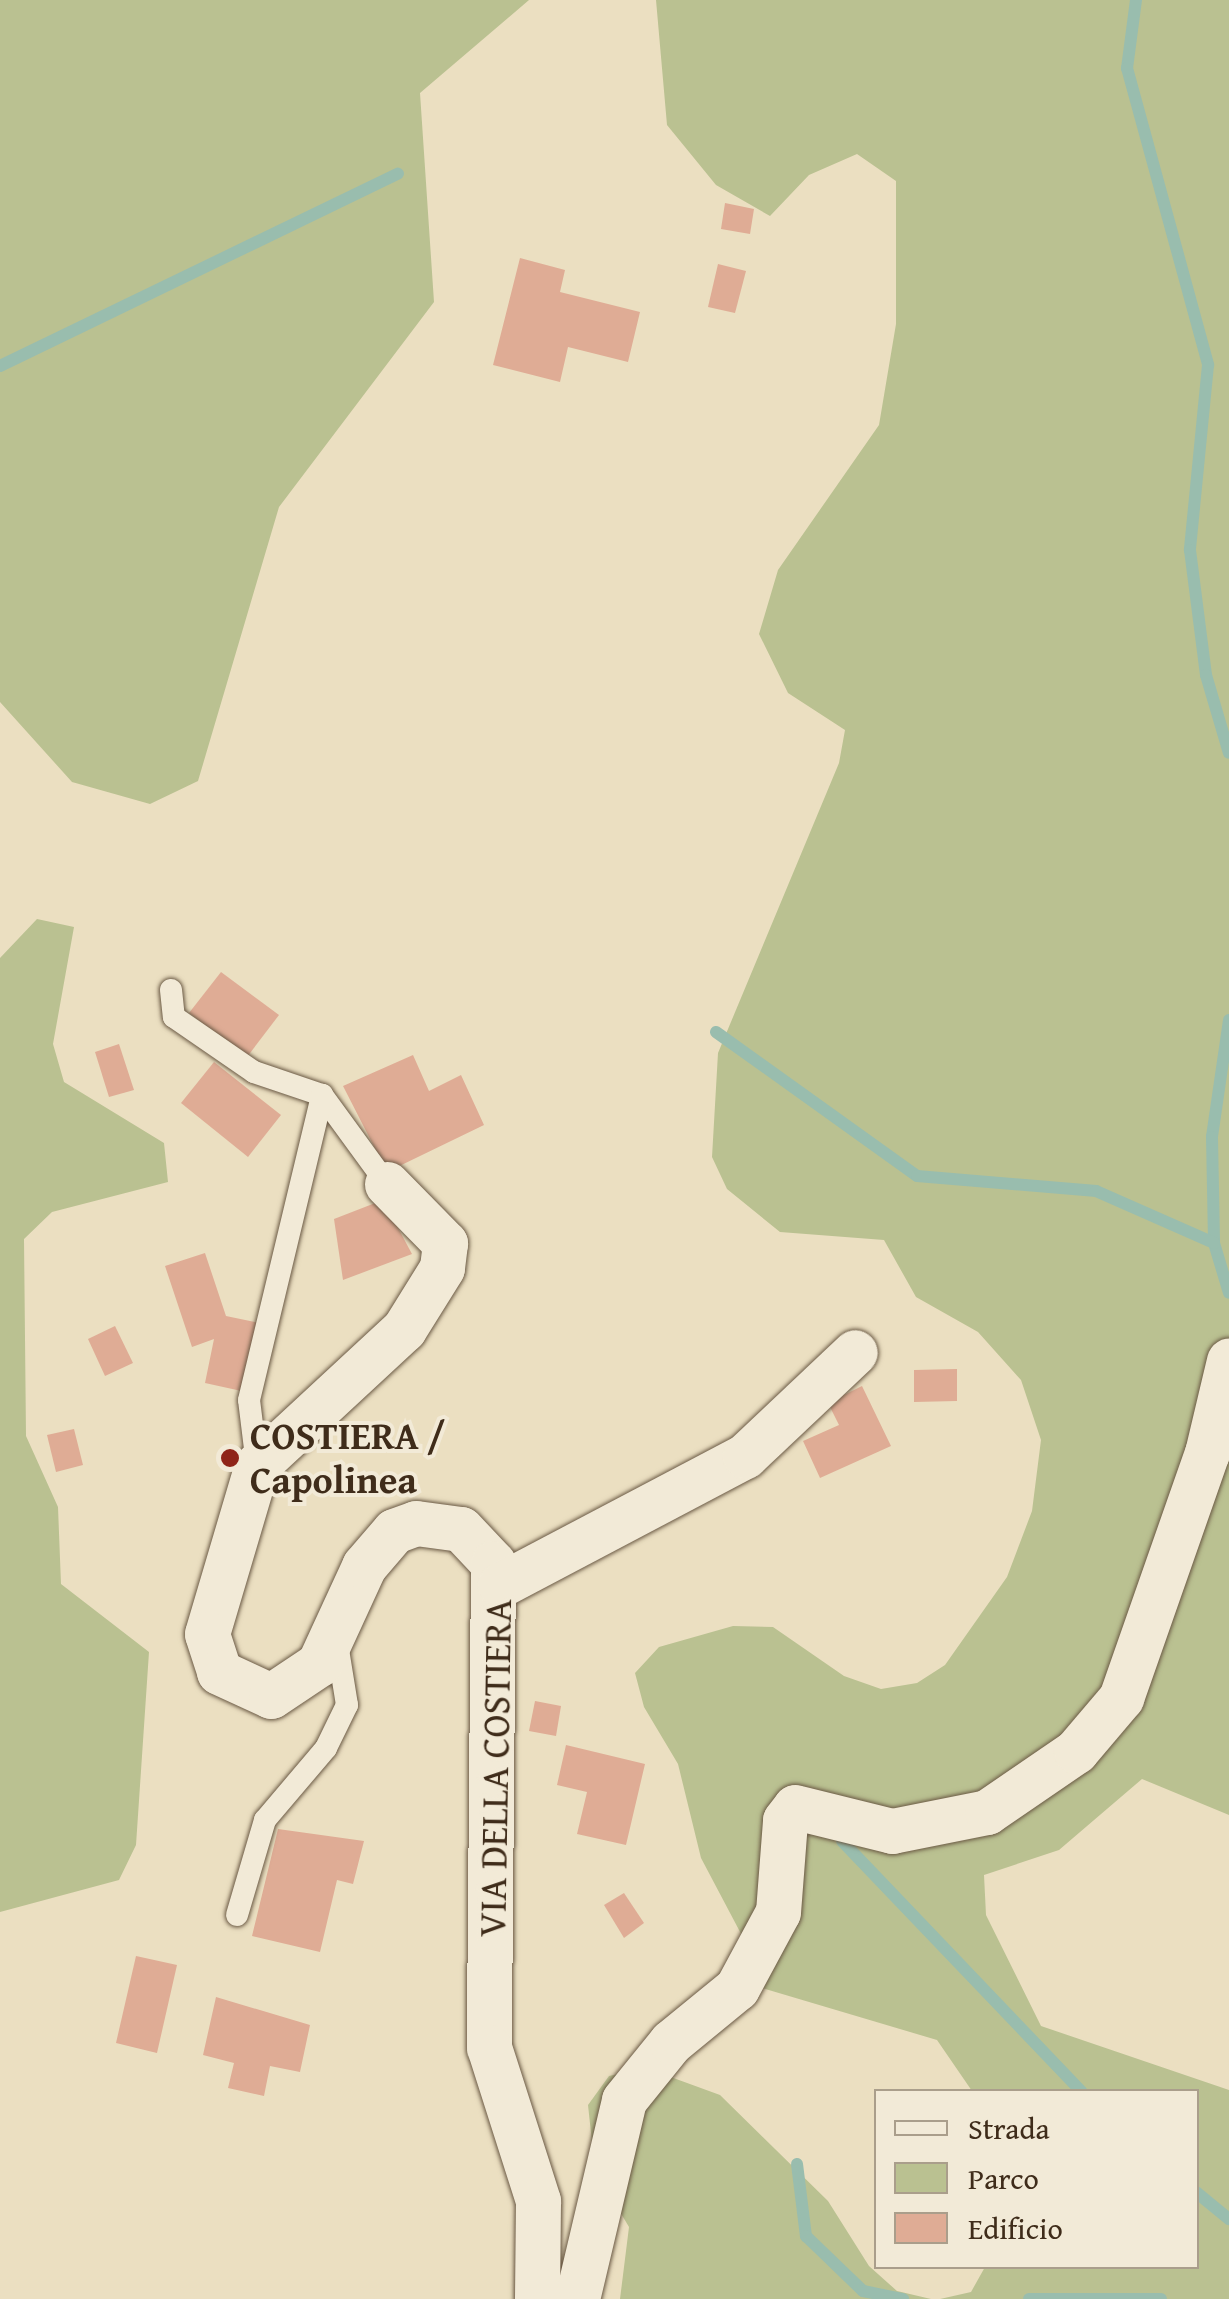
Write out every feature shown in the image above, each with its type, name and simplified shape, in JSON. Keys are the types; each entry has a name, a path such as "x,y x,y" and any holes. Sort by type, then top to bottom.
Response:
{"street":[{"name":"VIA DELLA COSTIERA","path":"387,1184 445,1243 442,1268 404,1329 257,1466 211,1615 209,1654 233,1686 271,1696 307,1680 376,1546 416,1523 462,1529 480,1543 500,1585 489,2047 538,2201 537,2299"},
{"path":"500,1585 745,1456 855,1352"},
{"path":"577,2299 624,2100 671,2042 737,1988 778,1912 785,1820 795,1807 892,1831 987,1812 1076,1751 1121,1698 1207,1453 1229,1361"}],"lane":[{"path":"171,990 174,1017 254,1072 322,1095 249,1400 257,1466"},
{"name":"VIA DELLA COSTIERA","path":"322,1095 387,1184"},
{"path":"237,1915 265,1820 326,1748 348,1705 334,1630"}],"green space":[{"path":"0,0 529,0 420,93 434,302 279,507 198,781 150,804 72,782 0,702"},
{"path":"656,0 1229,0 1229,1815 1142,1779 1059,1850 984,1875 986,1915 1041,2026 1229,2090 1229,2299 940,2299 971,2292 984,2269 1199,2269 1199,2089 971,2089 937,2040 755,1986 748,1947 701,1858 678,1764 644,1707 635,1673 659,1647 733,1626 773,1627 844,1676 881,1689 917,1683 945,1665 1007,1577 1032,1511 1041,1440 1021,1380 978,1332 916,1297 884,1240 780,1232 727,1189 712,1157 718,1053 839,763 845,730 788,693 759,634 778,570 879,425 896,324 896,181 857,154 809,175 770,216 716,185 667,125"},
{"path":"37,919 74,927 53,1044 64,1082 164,1143 168,1182 52,1212 24,1239 26,1436 58,1507 61,1584 149,1652 136,1845 119,1880 0,1912 0,958"},
{"path":"646,2068 720,2095 828,2201 869,2266 897,2291 931,2299 620,2299 629,2227 595,2170 588,2105 609,2076"}],"building":[{"path":"725,203 754,209 750,234 721,229"},
{"path":"520,258 565,270 560,292 640,312 628,362 568,347 560,382 493,365"},
{"path":"718,264 746,271 735,313 708,307"},
{"path":"221,972 279,1015 247,1057 189,1013"},
{"path":"119,1044 134,1090 109,1097 95,1052"},
{"path":"413,1055 429,1091 461,1075 484,1125 387,1172 343,1086"},
{"path":"214,1062 281,1115 248,1157 181,1103"},
{"path":"383,1200 412,1254 343,1280 334,1219"},
{"path":"205,1253 226,1316 260,1323 246,1392 205,1383 214,1339 192,1347 165,1266"},
{"path":"115,1326 133,1363 105,1376 88,1339"},
{"path":"957,1369 957,1401 914,1402 914,1370"},
{"path":"862,1386 891,1446 820,1478 803,1441 839,1425 828,1403"},
{"path":"74,1429 83,1465 56,1472 47,1435"},
{"path":"535,1701 561,1706 556,1736 529,1731"},
{"path":"566,1745 645,1764 626,1845 577,1834 587,1792 557,1785"},
{"path":"278,1829 364,1841 353,1884 337,1880 320,1952 252,1936"},
{"path":"624,1893 644,1923 624,1938 604,1905"},
{"path":"136,1956 177,1965 157,2053 116,2043"},
{"path":"216,1997 310,2025 300,2072 270,2066 264,2096 228,2088 234,2063 203,2055"}],"waterway":[{"path":"1136,0 1127,68 1208,365 1190,550 1206,675 1229,753"},
{"path":"0,366 398,174"},
{"path":"1229,1020 1212,1137 1214,1243 1229,1293"},
{"path":"716,1032 917,1176 1096,1191 1214,1243"},
{"path":"842,1841 1079,2089"},
{"path":"797,2164 806,2236 863,2291 903,2299"},
{"path":"1199,2194 1229,2219"},
{"path":"1029,2299 1161,2299"}],"place":[{"name":"COSTIERA / Capolinea","path":"230,1458"}]}
